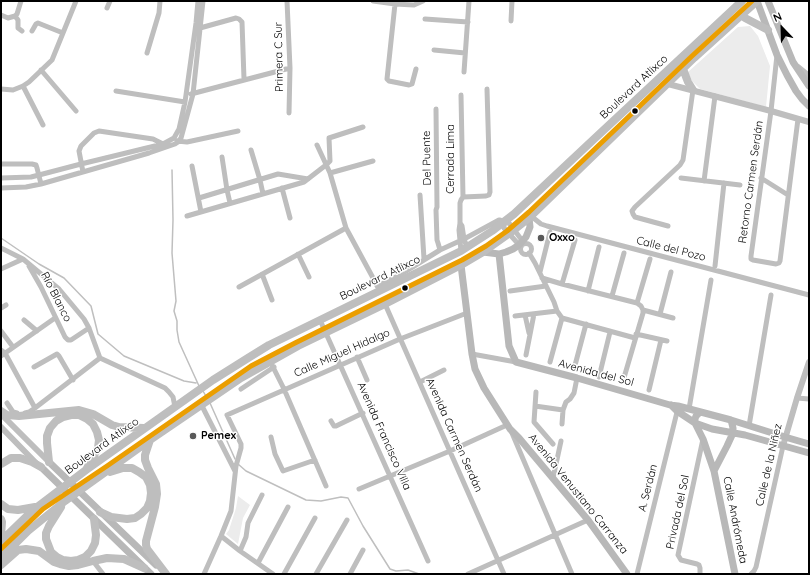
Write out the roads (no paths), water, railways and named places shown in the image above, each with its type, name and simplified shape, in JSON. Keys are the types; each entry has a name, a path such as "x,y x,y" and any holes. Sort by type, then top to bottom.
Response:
{"main road":[{"path":"768,1 793,62 809,86"},
{"path":"675,63 681,53 737,2 746,9 745,18"},
{"name":"Boulevard Atlixco","path":"1,541 38,506 213,380 269,345 320,320 378,288 464,249 492,231 514,214 688,51 737,2"},
{"path":"693,90 683,69 697,62 745,18 759,2"},
{"path":"759,2 777,55 786,75 796,92 809,106"},
{"name":"Boulevard Atlixco","path":"1,558 28,531 65,501 150,440 241,378 272,364 298,346 385,304 461,264 483,252 512,232 530,217 694,58 759,2"},
{"path":"745,18 768,30"},
{"path":"483,252 499,254 522,244 530,227 530,217"},
{"path":"499,254 509,346 516,362"},
{"name":"Avenida Venustiano Carranza","path":"461,264 472,354 475,369 484,388 509,427 588,520 627,574"},
{"name":"Avenida del Sol","path":"516,362 577,378 678,408 689,409 731,420 809,444"},
{"name":"Avenida del Sol","path":"678,408 695,423 712,429 733,432 809,453"},
{"path":"1,413 19,416 79,410 93,414 112,425 119,427 145,428"},
{"path":"695,423 696,416 700,412"},
{"path":"86,470 98,448 99,440 97,432 93,424 79,415 63,417 56,421 50,428 47,443 49,462 166,574"},
{"path":"731,420 733,424 733,432"},
{"name":"Calle Andrómeda","path":"695,423 703,439 714,471 735,574"},
{"name":"Calle Andrómeda","path":"714,471 733,432"},
{"path":"150,440 145,455 145,460 156,484 157,494 146,545 147,549 166,574"},
{"path":"1,464 12,458 24,458 40,467 151,574"},
{"path":"100,512 119,519 135,518 147,508 151,493 150,485 146,477 132,468 123,468 102,475"},
{"path":"65,501 48,526 46,533 47,545 57,558 71,561 78,560 91,551 95,543 96,535 94,519"},
{"path":"1,504 8,509 18,510 38,506"},
{"path":"1,519 1,536"},
{"path":"1,565 18,550 26,548 38,551 54,562 69,566 107,558 124,559 144,568"}],"street":[{"path":"15,16 21,1"},
{"path":"1,89 13,90 22,86 29,82 52,60 76,1"},
{"path":"107,8 110,1"},
{"path":"147,53 159,13 160,1"},
{"path":"1,178 31,177 163,144 181,138 193,94 199,25 198,1"},
{"path":"1,188 26,187 41,184 175,144 185,102 203,1"},
{"name":"Primera C Sur","path":"287,1 290,68 289,113"},
{"path":"373,1 414,5 423,1"},
{"path":"464,72 469,1"},
{"path":"511,21 512,1"},
{"path":"395,4 387,79 389,81 409,85 412,84 416,69"},
{"path":"1,16 8,18 15,16"},
{"path":"15,16 18,20 18,28 22,30"},
{"path":"199,25 236,18 242,22 244,79"},
{"path":"426,19 468,22"},
{"path":"32,31 38,23 63,33"},
{"path":"434,50 465,53"},
{"name":"Retorno Carmen Serdán","path":"777,55 771,111 751,256 751,259 753,260 776,264 780,261 798,119"},
{"path":"793,62 809,76"},
{"path":"186,95 290,68"},
{"path":"41,70 76,111"},
{"path":"668,84 809,122"},
{"path":"22,86 43,125"},
{"path":"463,197 486,196 489,195 490,192 487,89"},
{"path":"668,226 635,217 632,211 634,207 680,165 683,160 693,90"},
{"path":"116,91 185,102"},
{"name":"Cerrada Lima","path":"461,95 463,197 460,203 460,223 458,230 464,249"},
{"path":"704,181 715,96"},
{"name":"Del Puente","path":"436,109 436,240 440,250"},
{"path":"187,216 304,182 331,160 329,138 363,127"},
{"path":"83,172 79,151 81,146 94,133 99,131 153,139 163,144"},
{"path":"176,140 187,142 238,132"},
{"path":"317,145 330,173 346,228 378,288"},
{"path":"252,150 262,194"},
{"path":"222,157 230,203"},
{"path":"330,173 373,161"},
{"path":"1,164 36,165 41,184"},
{"path":"192,166 201,212"},
{"path":"199,198 278,174 308,179"},
{"path":"681,178 740,185"},
{"path":"761,178 788,195"},
{"path":"715,266 724,183"},
{"path":"282,188 290,218"},
{"path":"420,195 424,259"},
{"name":"Calle del Pozo","path":"530,217 547,226 809,296"},
{"path":"387,284 424,259 499,220 504,222 504,228 512,232 522,244"},
{"path":"239,287 346,228"},
{"path":"540,272 550,232"},
{"path":"562,284 575,240"},
{"path":"522,244 520,250 522,253 529,253"},
{"path":"522,244 528,244 530,247 531,250 529,253 540,272 557,311 562,318 610,332 664,340 649,390"},
{"path":"588,291 599,247"},
{"path":"1,248 25,261 59,289 84,319 89,328 100,358 165,388 173,397 175,407"},
{"path":"612,296 624,253"},
{"path":"298,254 309,277"},
{"path":"637,303 650,259"},
{"path":"1,269 25,261"},
{"name":"Río Blanco","path":"25,261 41,287 68,340 71,340 89,328"},
{"path":"660,314 672,272"},
{"path":"262,274 272,300"},
{"path":"542,278 637,303 641,306 643,313 623,381"},
{"path":"689,409 711,280"},
{"path":"41,287 51,282"},
{"path":"510,291 546,286"},
{"path":"749,426 771,295"},
{"name":"Avenida Carmen Serdán","path":"385,304 504,574"},
{"path":"643,310 673,318"},
{"path":"515,316 557,311"},
{"name":"Calle Miguel Hidalgo","path":"235,472 241,444 227,415 341,364 467,313"},
{"path":"526,355 534,314"},
{"path":"525,315 529,337"},
{"path":"35,408 2,353 56,318"},
{"path":"550,362 562,318"},
{"path":"24,320 36,330"},
{"name":"Avenida Francisco Villa","path":"320,320 363,413 428,561"},
{"path":"574,369 586,324"},
{"path":"1,330 13,347"},
{"path":"599,377 610,332"},
{"path":"34,367 57,354 72,380"},
{"name":"Avenida del Sol","path":"472,354 516,362"},
{"path":"7,403 14,412 29,412 100,358"},
{"path":"357,358 367,380"},
{"name":"Calle de la Niñez","path":"751,574 756,567 785,437 809,362"},
{"path":"241,389 272,364 326,486"},
{"path":"420,382 444,370"},
{"path":"562,424 566,402 574,393 577,378"},
{"path":"536,392 534,422 553,444"},
{"path":"797,398 809,399"},
{"path":"203,404 235,472 231,511 204,574"},
{"path":"535,406 564,410"},
{"name":"A. Serdán","path":"637,574 678,408"},
{"path":"1,413 49,462"},
{"path":"331,421 334,426 336,426 363,413"},
{"path":"1,427 40,467"},
{"path":"359,489 509,427 572,574"},
{"path":"271,437 274,454 283,471 315,460"},
{"name":"Privada del Sol","path":"700,574 699,565 681,560 678,555 703,439"},
{"path":"553,478 561,441"},
{"path":"240,551 246,537 248,523 262,495"},
{"path":"258,563 288,507"},
{"path":"284,574 315,518"},
{"path":"316,574 347,520"},
{"path":"468,574 588,520"},
{"path":"221,536 273,574"},
{"path":"350,574 363,550"},
{"path":"93,561 103,574"}],"waterway":[{"path":"172,170 172,253 176,301 174,311 177,321 179,342 199,386"},
{"path":"1,238 39,264 64,278 91,306 98,334 124,356 184,381 196,383"},
{"path":"203,391 207,398"},
{"path":"210,403 235,459"},
{"path":"238,464 246,471 306,500 321,501 341,497 348,498 363,526 390,569 396,571 408,570 419,574"}],"place":[{"name":"Oxxo","path":"541,238"},
{"name":"Pemex","path":"193,436"}]}
